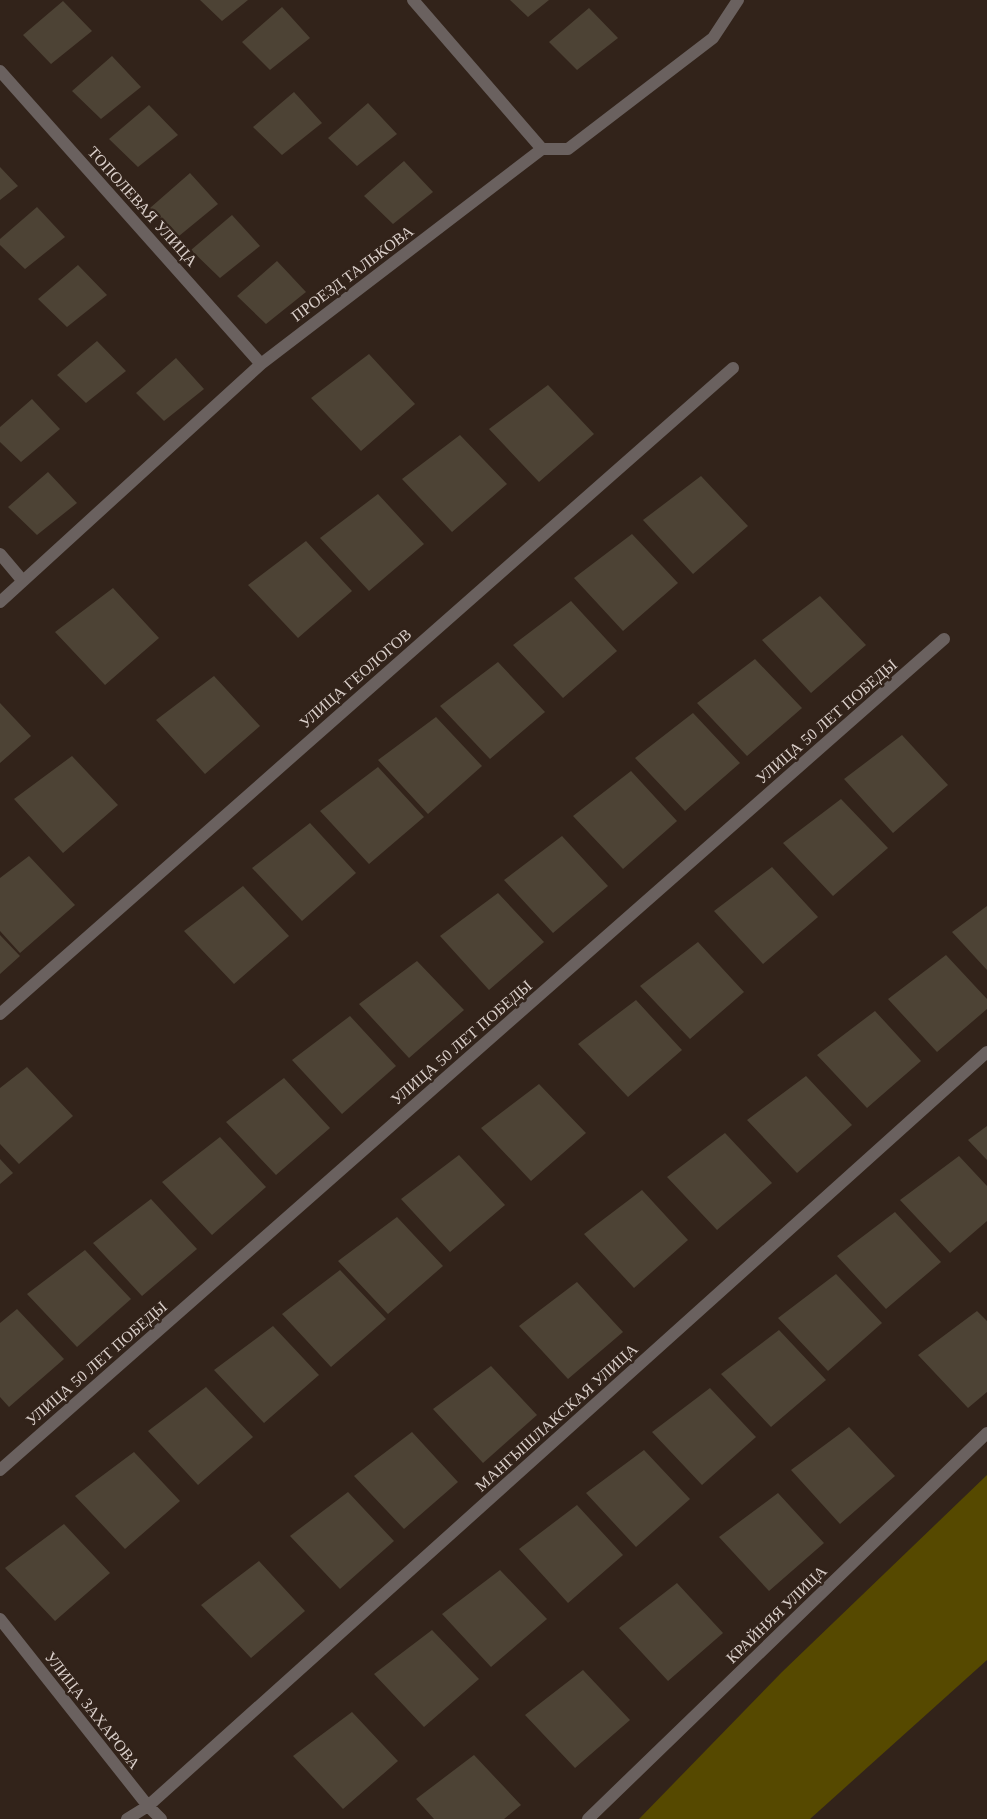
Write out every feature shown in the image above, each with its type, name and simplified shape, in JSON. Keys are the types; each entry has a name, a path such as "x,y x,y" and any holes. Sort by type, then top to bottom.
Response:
{"street":[{"path":"413,0 542,149 568,150 713,38 738,0"},
{"name":"ТОПОЛЕВАЯ УЛИЦА","path":"0,71 261,364"},
{"name":"ПРОЕЗД ТАЛЬКОВА","path":"0,602 261,364 542,149"},
{"name":"УЛИЦА ГЕОЛОГОВ","path":"0,1014 733,368"},
{"path":"0,554 22,580"},
{"name":"УЛИЦА 50 ЛЕТ ПОБЕДЫ","path":"0,1470 944,639"},
{"name":"МАНГЫШЛАКСКАЯ УЛИЦА","path":"127,1819 148,1806 987,1052"},
{"name":"КРАЙНЯЯ УЛИЦА","path":"588,1819 987,1433"},
{"name":"УЛИЦА ЗАХАРОВА","path":"0,1619 148,1806 161,1819"}],"shaded area":[{"path":"987,1475 987,1660 810,1819 639,1819 782,1672"}],"building":[{"path":"200,0 248,0 222,21"},
{"path":"510,0 549,0 528,17"},
{"path":"63,1 92,31 51,64 23,35"},
{"path":"282,7 310,38 270,70 242,42"},
{"path":"589,8 618,38 577,70 549,42"},
{"path":"112,56 141,87 101,119 72,91"},
{"path":"294,92 322,123 282,155 253,127"},
{"path":"368,103 397,134 357,166 328,138"},
{"path":"149,105 178,135 138,167 109,139"},
{"path":"404,161 433,192 393,224 364,196"},
{"path":"0,167 18,186 0,200"},
{"path":"190,173 218,204 179,236 150,208"},
{"path":"37,207 65,237 25,269 0,245 0,239"},
{"path":"232,215 260,246 220,278 191,250"},
{"path":"277,261 306,292 266,324 237,296"},
{"path":"78,265 107,295 67,327 38,299"},
{"path":"97,341 126,371 86,403 57,375"},
{"path":"369,354 415,404 361,451 311,398"},
{"path":"176,358 204,389 164,421 136,393"},
{"path":"548,385 594,434 539,482 489,429"},
{"path":"32,399 60,429 21,462 0,442 0,427"},
{"path":"460,435 507,484 452,532 402,479"},
{"path":"48,472 77,503 37,535 8,507"},
{"path":"701,476 748,526 693,574 643,520"},
{"path":"378,494 424,544 369,591 320,538"},
{"path":"632,534 678,583 623,631 574,578"},
{"path":"306,541 352,591 298,638 248,585"},
{"path":"113,588 159,638 105,685 55,632"},
{"path":"820,596 866,645 811,693 762,640"},
{"path":"571,601 617,651 563,698 513,645"},
{"path":"755,659 802,708 747,756 697,703"},
{"path":"498,662 545,712 490,759 440,706"},
{"path":"214,676 260,726 205,774 156,720"},
{"path":"0,703 31,736 0,763"},
{"path":"693,713 740,763 685,811 635,758"},
{"path":"436,717 482,766 428,814 378,760"},
{"path":"902,735 948,785 893,833 844,779"},
{"path":"72,756 118,805 63,853 14,799"},
{"path":"378,767 424,817 369,864 320,811"},
{"path":"631,771 677,821 623,869 573,816"},
{"path":"841,799 888,848 833,896 783,843"},
{"path":"310,823 356,873 302,921 252,868"},
{"path":"562,836 608,886 553,933 504,880"},
{"path":"29,856 75,905 20,953 0,931 0,878"},
{"path":"772,867 818,917 763,964 714,911"},
{"path":"243,886 289,936 234,984 184,931"},
{"path":"498,893 544,942 489,990 440,936"},
{"path":"987,906 987,970 952,932"},
{"path":"0,935 20,956 0,974"},
{"path":"698,942 744,992 690,1039 640,986"},
{"path":"946,955 987,999 987,1009 937,1052 888,999"},
{"path":"417,961 464,1010 409,1058 359,1004"},
{"path":"636,1000 682,1050 628,1097 578,1044"},
{"path":"875,1011 921,1061 867,1108 817,1055"},
{"path":"350,1016 396,1066 342,1114 292,1060"},
{"path":"27,1067 73,1116 19,1164 0,1144 0,1088"},
{"path":"806,1076 852,1125 797,1173 747,1120"},
{"path":"284,1078 330,1128 276,1175 226,1122"},
{"path":"539,1084 586,1133 531,1181 481,1128"},
{"path":"987,1126 987,1160 968,1140"},
{"path":"725,1133 772,1183 717,1230 667,1177"},
{"path":"220,1137 266,1187 212,1235 162,1182"},
{"path":"459,1155 505,1205 450,1252 401,1199"},
{"path":"959,1156 987,1186 987,1221 950,1253 900,1200"},
{"path":"0,1159 13,1173 0,1184"},
{"path":"642,1190 688,1240 634,1288 584,1234"},
{"path":"151,1199 197,1249 142,1296 93,1243"},
{"path":"895,1212 941,1262 886,1309 837,1256"},
{"path":"397,1217 443,1266 388,1314 338,1261"},
{"path":"85,1250 131,1299 77,1347 27,1294"},
{"path":"340,1270 386,1319 331,1367 282,1314"},
{"path":"836,1274 882,1323 828,1371 778,1318"},
{"path":"577,1282 623,1332 568,1379 519,1326"},
{"path":"17,1309 64,1359 9,1407 0,1397 0,1323"},
{"path":"977,1311 987,1321 987,1392 968,1408 918,1355"},
{"path":"273,1326 319,1375 264,1423 214,1370"},
{"path":"779,1330 826,1380 771,1427 721,1374"},
{"path":"491,1366 537,1415 483,1463 433,1409"},
{"path":"206,1387 253,1437 198,1485 148,1431"},
{"path":"710,1388 756,1437 702,1485 652,1432"},
{"path":"849,1427 895,1476 840,1524 791,1470"},
{"path":"412,1432 458,1482 404,1529 354,1476"},
{"path":"644,1450 690,1499 636,1547 586,1493"},
{"path":"134,1452 180,1501 125,1549 75,1496"},
{"path":"348,1492 394,1541 340,1589 290,1536"},
{"path":"778,1493 824,1543 769,1591 719,1537"},
{"path":"577,1505 623,1555 568,1603 519,1549"},
{"path":"64,1524 110,1573 55,1621 5,1568"},
{"path":"259,1561 305,1611 251,1658 201,1605"},
{"path":"500,1570 547,1619 491,1667 442,1614"},
{"path":"677,1583 723,1633 668,1681 619,1628"},
{"path":"432,1630 479,1679 424,1727 374,1674"},
{"path":"583,1670 630,1720 575,1768 525,1715"},
{"path":"352,1712 398,1761 343,1809 293,1756"},
{"path":"474,1755 521,1805 504,1819 434,1819 416,1799"}]}
